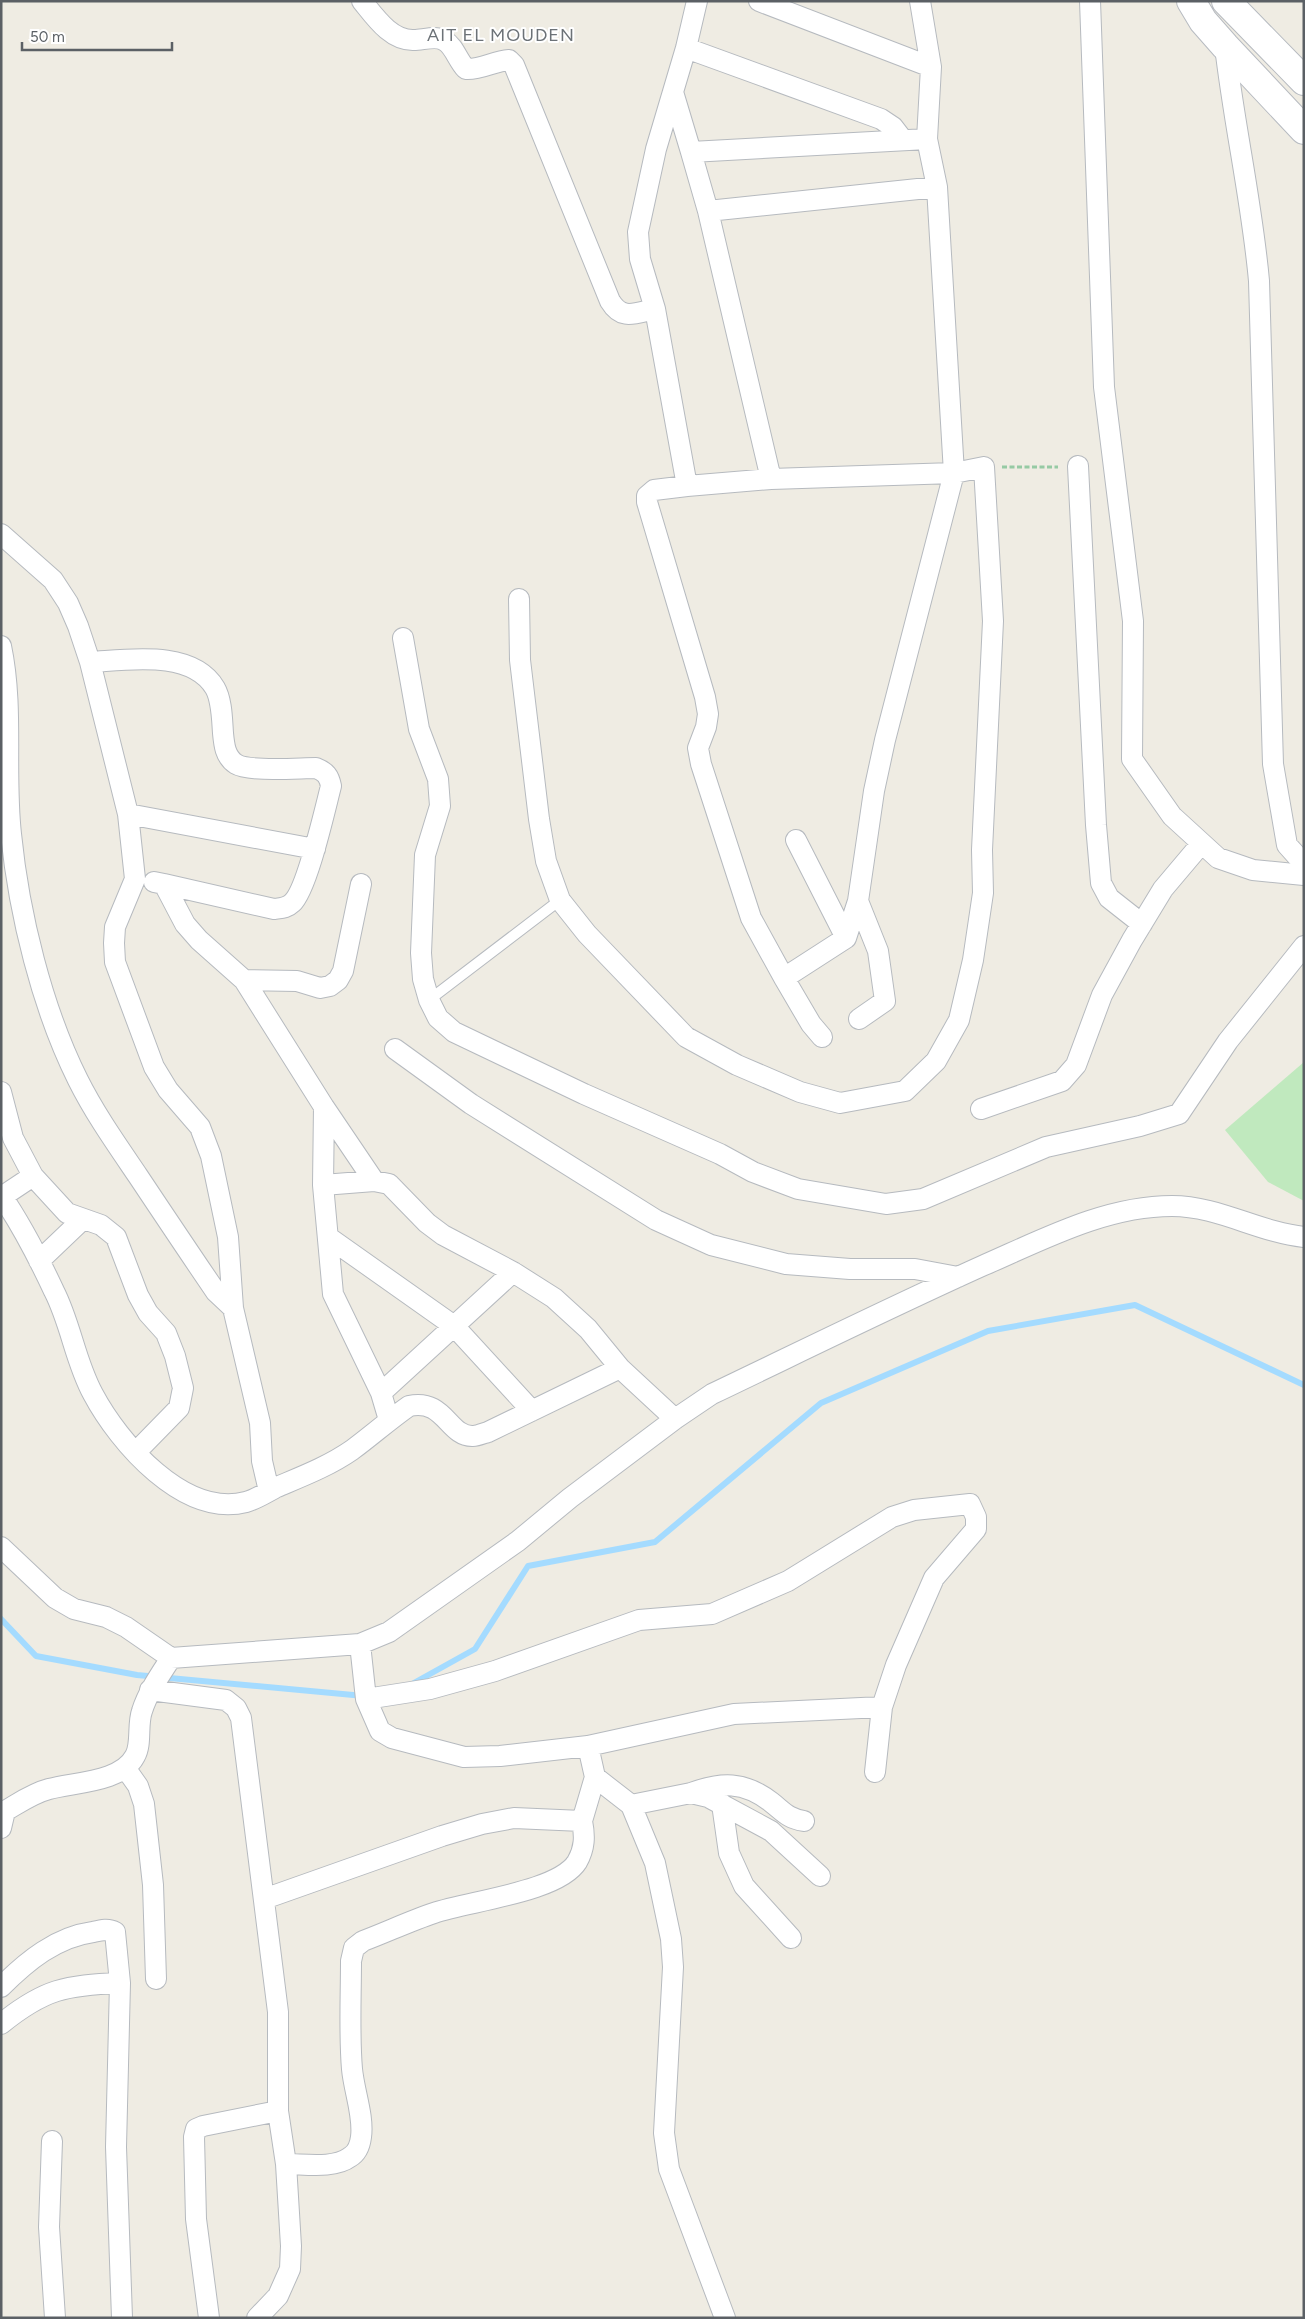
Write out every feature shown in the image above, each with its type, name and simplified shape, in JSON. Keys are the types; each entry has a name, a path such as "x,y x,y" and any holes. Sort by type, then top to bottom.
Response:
{"street":[{"path":"362,1 380,22 400,38 411,40 436,38 446,41 466,69 474,69 503,60 509,60 514,65 610,301 616,311 624,315 655,309"},
{"path":"759,1 931,67"},
{"path":"1090,1 1104,387 1133,621 1132,760 1172,816 1218,858 1253,870 1304,875"},
{"path":"1226,1 1302,75"},
{"path":"687,486 655,309 640,259 638,232 656,149 686,48 694,2"},
{"path":"784,978 846,938 858,901 874,791 884,740 954,473 937,187 926,139 931,67 915,3"},
{"path":"1200,8 1225,46 1304,130"},
{"path":"1225,46 1233,111 1252,211 1259,281 1273,764 1288,845 1304,864"},
{"path":"686,48 881,119 893,127 903,140"},
{"path":"673,92 708,211 771,479"},
{"path":"691,152 926,139"},
{"path":"708,211 937,187"},
{"path":"1078,466 1096,825 1101,883 1109,898 1142,924"},
{"path":"520,599 520,660 539,819 546,861 560,900 588,934 686,1037 737,1065 800,1092 840,1103 905,1090 936,1061 959,1020 973,960 983,893 982,850 993,621 984,467 954,473 771,479 687,486 654,490 650,492 647,502 705,697 708,714 706,727 698,748 701,764 751,918 811,1024 822,1037"},
{"path":"1,534 53,580 75,618 90,662 128,814 135,879 116,927 114,943 115,962 154,1067 168,1090 200,1127 210,1156 228,1236 233,1308 260,1423 262,1461 269,1491"},
{"path":"403,638 419,729 438,779 440,806 425,855 421,953 423,979 429,1000 438,1018 454,1032 593,1098 720,1154 753,1172 798,1189 886,1204 923,1199 1046,1147 1140,1126 1179,1114 1228,1041 1304,946"},
{"path":"1,646 10,705 7,774 11,834 21,903 41,983 78,1079 98,1116 216,1292 233,1308"},
{"path":"90,662 152,658 173,662 199,671 215,688 222,717 227,755 235,764 247,768 316,768 323,771 329,777 331,786 315,850 298,895 292,903 284,908 274,909 135,879"},
{"path":"128,814 315,850"},
{"path":"796,840 846,938"},
{"path":"981,1109 1062,1081 1076,1064 1102,995 1142,924 1163,889 1201,844"},
{"path":"164,884 185,924 199,940 244,980 324,1107 374,1181"},
{"path":"244,980 297,981 320,988 330,986 338,980 343,971 361,884"},
{"path":"858,901 878,951 885,1001 859,1019"},
{"path":"395,1049 471,1104 656,1220 711,1245 786,1264 850,1269 915,1269 958,1277"},
{"path":"1,1092 13,1138 33,1176 67,1213 82,1220 101,1225 116,1237 138,1295 148,1313 166,1333 175,1356 183,1388 179,1408 136,1452"},
{"path":"324,1107 323,1185 333,1294 381,1393 389,1420"},
{"path":"33,1176 2,1195 55,1291 92,1393 110,1420 136,1452 170,1484 192,1497 218,1504 247,1502 320,1468 344,1454 409,1406 420,1404 432,1407 458,1431 472,1436 488,1432 620,1368"},
{"path":"323,1185 374,1181 389,1184 427,1223 442,1234 513,1272 554,1298 588,1329 620,1368 675,1419"},
{"path":"1,1547 55,1598 74,1609 106,1617 126,1627 171,1658 360,1644 389,1632 510,1547 570,1498 675,1419 712,1394 1025,1245 1082,1224 1139,1208 1174,1206 1194,1208 1227,1216 1266,1230 1304,1237"},
{"path":"38,1262 82,1220"},
{"path":"328,1237 454,1326 532,1411"},
{"path":"381,1393 513,1272"},
{"path":"366,1699 430,1688 495,1671 639,1620 712,1614 788,1581 892,1517 914,1510 970,1504 976,1517 976,1529 934,1578 896,1665 882,1707 875,1772"},
{"path":"360,1644 366,1699 380,1731 392,1738 464,1757 500,1756 588,1746 734,1714 882,1707"},
{"path":"3,1817 47,1789 112,1776 126,1769 136,1756 141,1712 150,1690 171,1658"},
{"path":"150,1690 226,1700 236,1708 242,1727 278,2012 278,2111 286,2164 291,2246 290,2268 278,2296 257,2318"},
{"path":"286,2164 324,2165 339,2162 350,2158 358,2149 361,2137 360,2122 351,2066 350,1961 354,1948 363,1941 435,1912 520,1892 554,1881 577,1863 586,1839 582,1821 595,1777 588,1746"},
{"path":"126,1769 138,1786 144,1804 153,1885 156,1980"},
{"path":"595,1777 631,1805 655,1863 671,1939 673,1967 664,2133 669,2169 725,2318"},
{"path":"631,1805 691,1793 711,1786 733,1785 753,1789 789,1818 804,1821"},
{"path":"691,1793 708,1797 771,1831 820,1876"},
{"path":"722,1804 730,1853 744,1886 791,1938"},
{"path":"264,1899 482,1824 514,1818 582,1821"},
{"path":"1,1987 30,1961 59,1941 76,1934 110,1929 115,1932 117,1937 120,1983 116,2147 122,2318"},
{"path":"1,2024 23,2006 52,1992 78,1984 120,1983"},
{"path":"209,2318 196,2220 194,2137 196,2129 278,2111"},
{"path":"52,2140 49,2227 55,2318"}],"lane":[{"path":"429,1000 560,900"}],"path":[{"path":"984,467 1078,466"}],"green space":[{"path":"1304,1062 1304,1201 1268,1182 1225,1130"}],"waterway":[{"path":"412,1684 475,1649 528,1566 655,1542 821,1403 988,1331 1135,1305 1304,1385"},
{"path":"1,1619 36,1656 137,1675 364,1696"}],"district":[{"name":"AIT EL MOUDEN","path":"501,35"}]}
